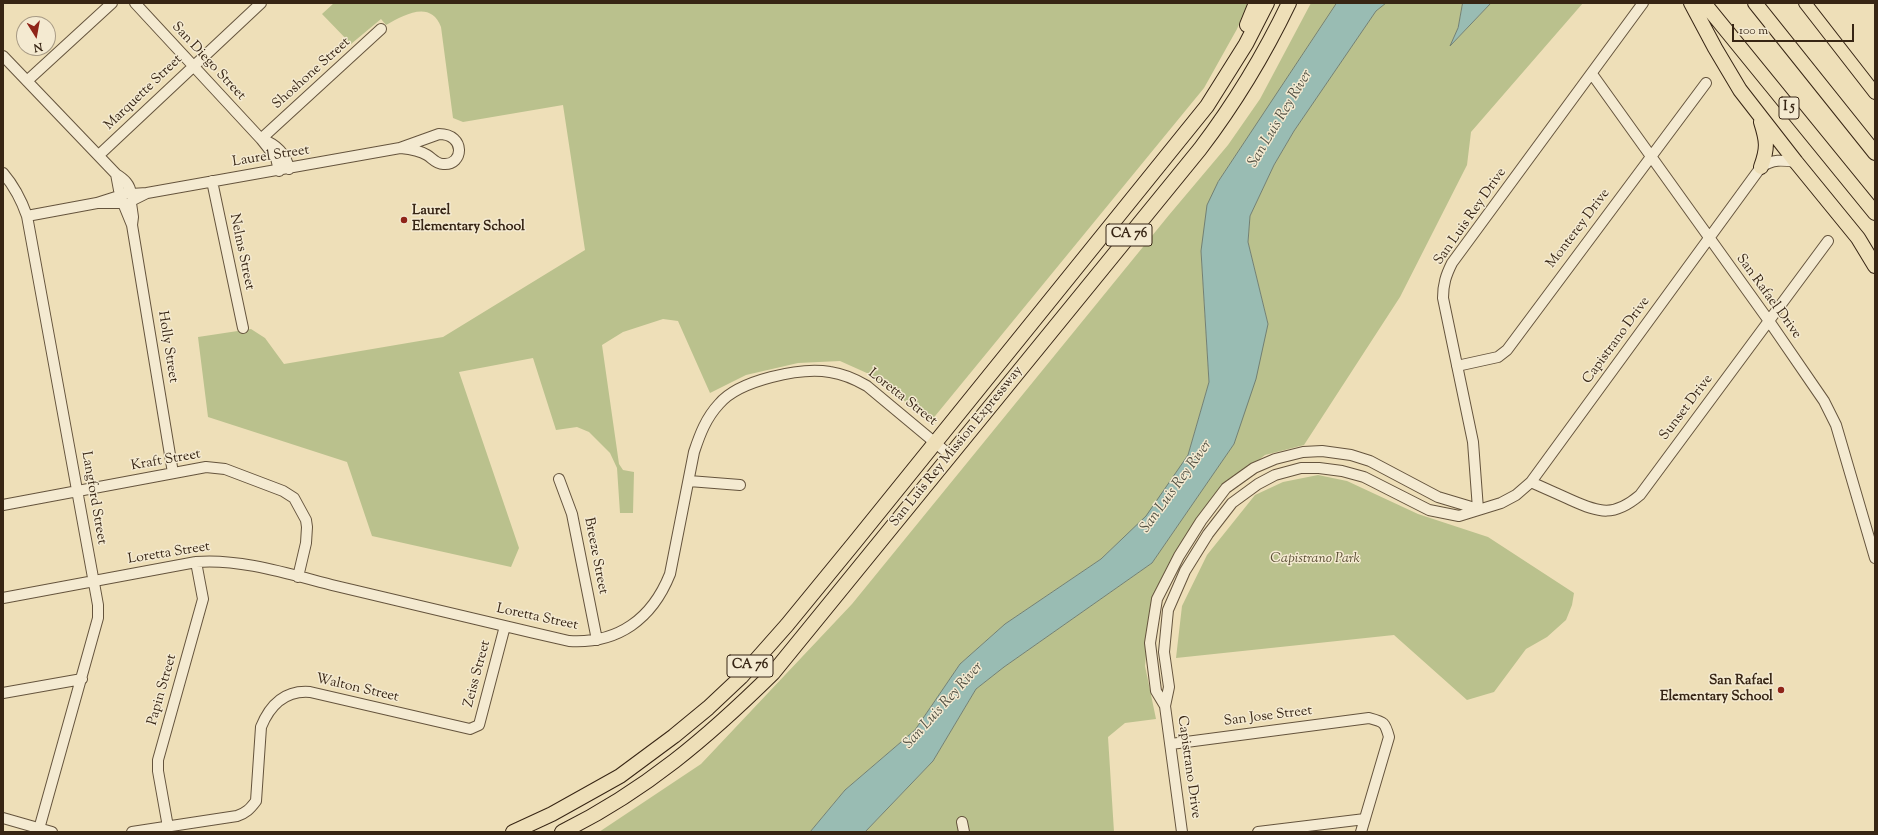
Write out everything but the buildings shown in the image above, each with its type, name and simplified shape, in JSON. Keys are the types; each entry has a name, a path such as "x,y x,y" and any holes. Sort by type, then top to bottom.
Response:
{"highway":[{"path":"1207,106 1256,3"},
{"name":"CA 76","path":"1207,106 1246,44 1267,3"},
{"name":"San Luis Rey Mission Expressway","path":"562,832 616,802 676,761 727,718 773,673 881,539 951,456 1223,119 1268,46 1289,3"},
{"path":"1691,3 1740,90 1858,238 1875,266"},
{"name":"I 5","path":"1704,3 1875,213"},
{"path":"1755,3 1875,153"},
{"name":"San Luis Rey Mission Expressway","path":"514,832 552,814 620,776 674,736 708,708 740,677 787,624 1207,106"},
{"path":"1758,114 1766,138 1767,148 1761,167"}],"main road":[{"path":"1805,3 1875,93"}],"street":[{"path":"27,81 112,3"},
{"name":"San Diego Street","path":"135,3 261,139 284,170"},
{"name":"Marquette Street","path":"99,155 193,65 261,3"},
{"name":"San Luis Rey Drive","path":"1478,508 1472,442 1444,298 1443,286 1446,275 1452,263 1643,3"},
{"name":"Shoshone Street","path":"261,139 381,29"},
{"name":"Holly Street","path":"3,56 116,174 124,178 131,187 128,199 173,473"},
{"name":"San Rafael Drive","path":"1592,74 1650,157 1769,321 1824,401 1836,425 1875,558"},
{"name":"Monterey Drive","path":"1457,366 1498,357 1507,350 1706,83"},
{"path":"439,134 446,134 454,137 458,144 459,151 455,160 450,163 443,164 436,162 427,155 400,148 439,134"},
{"name":"Laurel Street","path":"27,216 97,203 128,199 147,193 284,170 400,148"},
{"path":"1761,167 1769,162 1779,160 1796,162"},
{"name":"Capistrano Drive","path":"1182,832 1165,706 1169,687 1164,652 1168,610 1185,571 1208,534 1232,503 1258,484 1275,475 1301,468 1346,471 1364,477 1429,510 1443,514 1458,516 1478,508 1501,503 1509,499 1531,482 1761,167"},
{"name":"Langford Street","path":"3,173 21,197 27,216 98,605 98,618 82,679 39,829"},
{"name":"Nelms Street","path":"212,181 243,328"},
{"name":"Sunset Drive","path":"1531,482 1593,510 1614,510 1624,507 1633,501 1640,495 1828,241"},
{"name":"Loretta Street","path":"3,598 94,580 215,560 298,577 569,641 597,640 615,635 631,626 655,604 670,574 700,434 706,421 719,403 741,387 758,381 816,370 855,379 867,386 935,441 951,456"},
{"name":"Capistrano Drive","path":"1165,706 1156,691 1150,643 1157,599 1179,556 1201,521 1226,488 1254,468 1275,458 1302,452 1322,451 1351,455 1370,461 1438,497 1478,508"},
{"name":"Kraft Street","path":"3,504 206,467 225,469 283,490 294,498 306,520 307,527 306,543 298,577"},
{"name":"Breeze Street","path":"559,479 572,514 597,640"},
{"path":"689,481 740,485"},
{"name":"Papin Street","path":"168,827 158,771 158,760 203,599 196,562"},
{"name":"Zeiss Street","path":"476,728 479,725 505,626"},
{"path":"3,693 82,679"},
{"name":"Walton Street","path":"132,832 245,814 256,801 261,727 266,716 279,700 287,694 300,691 310,692 470,729 476,728"},
{"name":"San Jose Street","path":"1171,744 1369,718 1382,721 1386,727 1389,737 1365,819"},
{"path":"3,818 52,832"},
{"path":"1258,832 1365,819 1361,832"}],"green space":[{"path":"334,3 1248,3 1237,29 1204,88 931,421 869,374 840,361 798,363 746,375 710,393 678,321 663,319 623,332 602,345 619,464 623,470 634,472 633,513 620,513 617,468 610,453 589,432 577,427 556,430 533,358 459,372 519,548 511,567 372,536 347,462 208,417 198,337 251,329 265,338 284,364 443,337 585,250 563,105 463,122 453,118 441,27 437,19 431,14 417,12 401,17 386,25 381,19 351,44 322,14"},
{"path":"1311,3 1337,3 1218,182 1201,251 1209,382 1188,455 1147,516 1101,559 1005,624 960,664 915,730 845,790 810,832 599,832 701,764 852,604 1169,215 1228,145 1260,99"},
{"path":"1386,3 1463,3 1458,28 1451,45 1491,3 1583,3 1471,132 1467,165 1400,297 1304,445 1265,455 1217,493 1182,544 1151,601 1145,666 1156,719 1125,723 1108,737 1114,832 865,832 933,761 976,689 1004,667 1152,563 1234,444 1268,324 1248,242 1250,216 1274,165 1294,131 1376,11"},
{"name":"Capistrano Park","path":"1318,475 1347,481 1418,514 1488,537 1574,593 1572,605 1566,620 1547,637 1526,649 1494,692 1467,700 1394,635 1176,658 1182,606 1207,555 1255,495 1283,482"}],"water":[{"name":"San Luis Rey River","path":"1337,3 1386,3 1376,11 1294,131 1274,165 1250,216 1248,242 1268,324 1256,379 1234,444 1152,563 1004,667 976,689 933,761 865,832 810,832 845,790 915,730 960,664 1005,624 1101,559 1146,516 1188,455 1209,382 1201,251 1207,205 1218,182"},
{"path":"1463,3 1491,3 1450,46 1458,28"}],"place":[{"name":"Laurel Elementary School","path":"404,220"},
{"name":"San Rafael Elementary School","path":"1781,690"}]}
